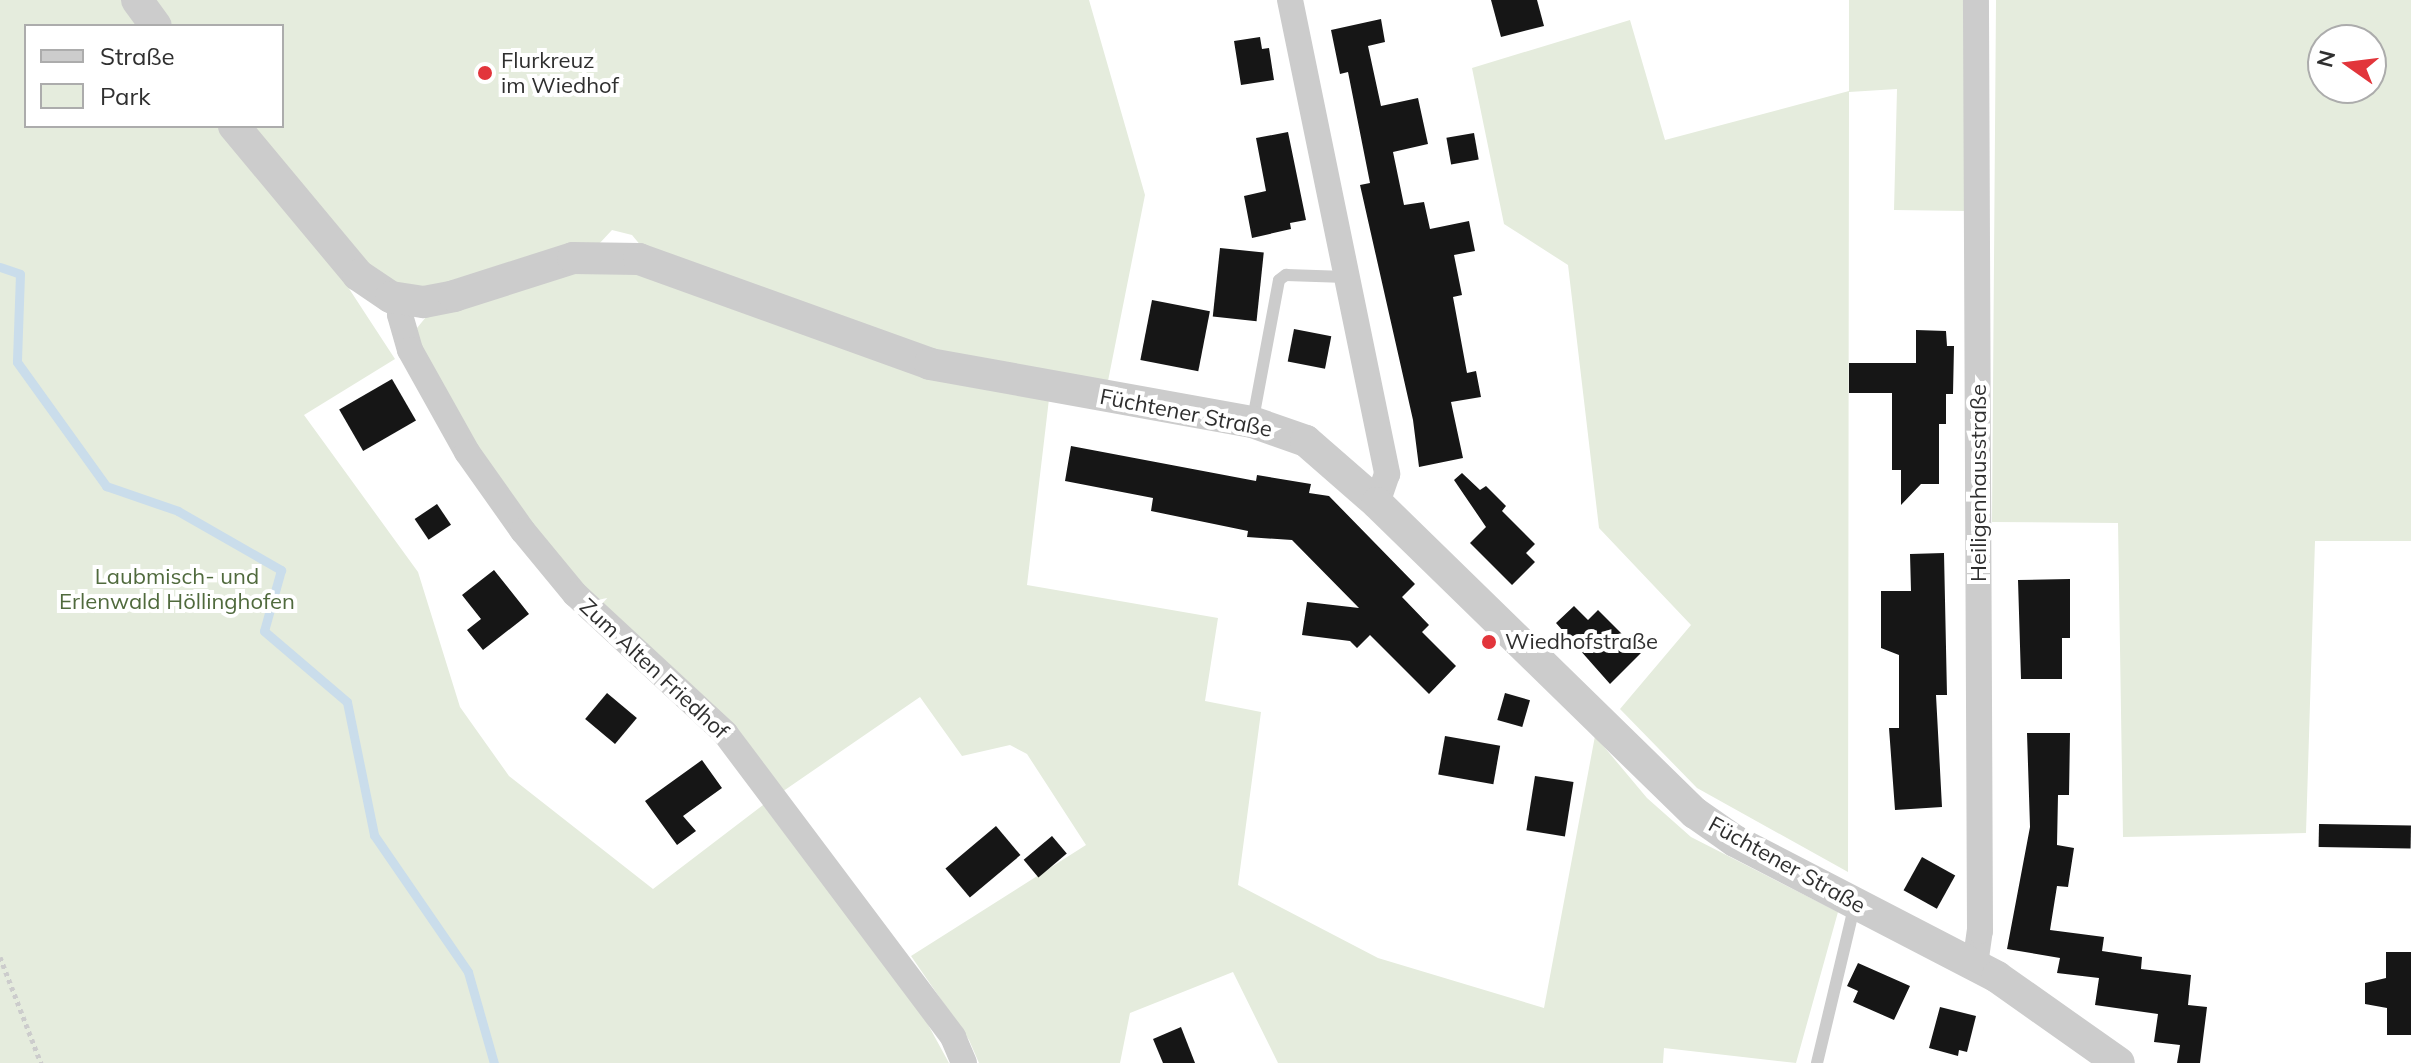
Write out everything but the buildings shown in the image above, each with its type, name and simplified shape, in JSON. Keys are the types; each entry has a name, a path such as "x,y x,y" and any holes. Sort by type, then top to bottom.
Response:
{"street":[{"path":"137,0 155,24"},
{"path":"1290,0 1387,474 1377,503"},
{"name":"Heiligenhausstraße","path":"1975,965 1980,931 1976,0"},
{"path":"236,128 358,275 384,294 403,300"},
{"name":"Füchtener Straße","path":"403,300 454,296 573,258 639,259 930,364 1252,422 1306,441 1377,503 1695,813 1735,841 1975,965 2032,998 2111,1060"},
{"name":"Zum Alten Friedhof","path":"403,300 400,315 410,350 467,452 523,531 575,594 725,733 953,1037 964,1063"}],"lane":[{"path":"1252,422 1279,280 1286,275 1346,277"},
{"path":"1817,1063 1855,904"}],"path":[{"path":"0,957 41,1063"}],"green space":[{"name":"Laubmisch- und Erlenwald Höllinghofen","path":"0,0 1089,0 1145,195 1107,386 997,371 642,247 632,235 612,230 598,245 437,289 346,284 395,359 304,415 418,572 460,707 509,776 653,889 767,802 908,988 949,1063 0,1063"},
{"path":"1849,0 1965,0 1968,211 1894,210 1897,89 1849,92 1848,872 1697,788 1620,709 1691,625 1599,528 1568,265 1504,224 1472,68 1630,20 1665,140 1849,91"},
{"path":"1996,0 2411,0 2411,541 2315,541 2306,833 2123,837 2118,523 1992,522"},
{"path":"600,270 636,272 1049,399 1027,585 1218,618 1205,701 1261,712 1238,885 1378,958 1544,1008 1595,736 1647,798 1691,837 1838,912 1796,1063 1664,1048 1663,1063 1278,1063 1233,972 1130,1013 1120,1063 979,1063 969,1040 911,956 1086,845 1027,754 1010,745 962,756 920,697 779,794 524,522 421,354 417,328 426,317 557,276"}],"waterway":[{"path":"0,267 20,274 17,362 106,486 178,511 281,570 264,631 347,702 374,835 468,972 494,1063"}],"place":[{"name":"Flurkreuz im Wiedhof","path":"485,73"},
{"name":"Wiedhofstraße","path":"1489,642"}]}
